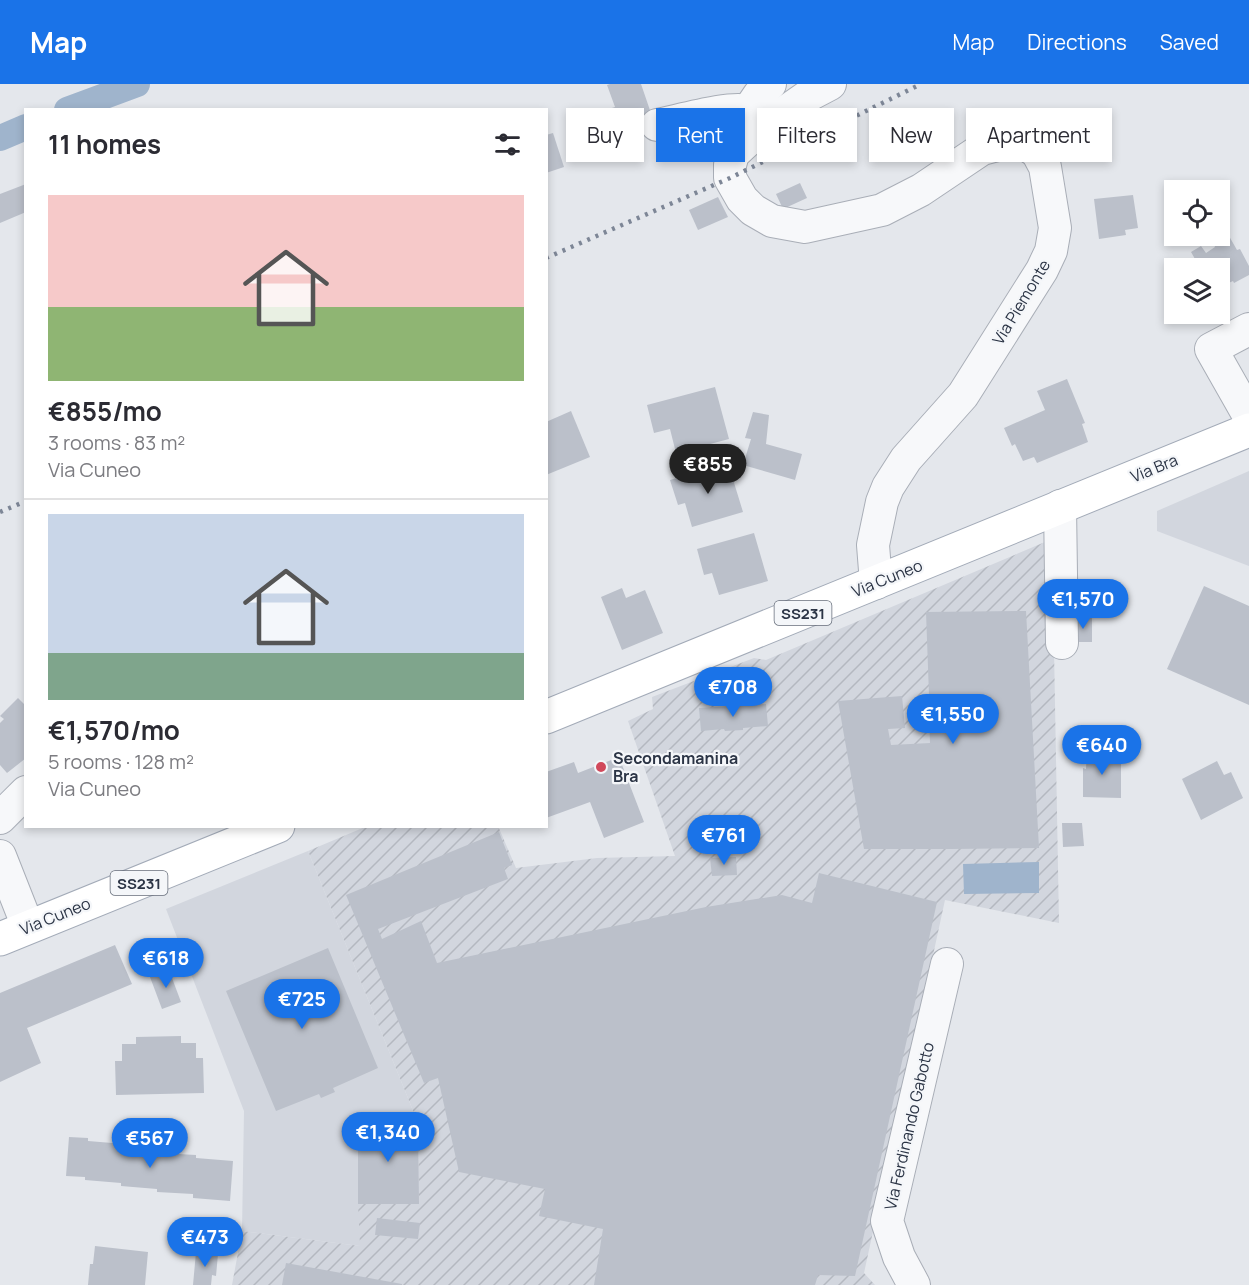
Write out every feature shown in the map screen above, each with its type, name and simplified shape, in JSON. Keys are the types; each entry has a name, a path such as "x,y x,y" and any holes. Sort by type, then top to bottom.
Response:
{"main road":[{"name":"Via Bra","path":"1060,506 1249,430"},
{"name":"Via Cuneo","path":"548,716 1060,506"},
{"name":"Via Cuneo","path":"14,933 273,828"}],"street":[{"path":"753,121 759,95 770,84"},
{"path":"753,121 830,84"},
{"path":"745,116 753,121"},
{"name":"Via Piemonte","path":"753,121 733,154 730,178 741,199 753,210 772,221 805,227 882,210 921,190 982,149 1009,142 1025,144 1037,152 1045,167 1055,228 1051,251 1042,270 963,395 906,459 888,487 882,502 873,545 876,583"},
{"path":"1249,329 1210,349 1249,416"},
{"path":"1060,506 1062,643"},
{"path":"0,818 24,794"},
{"path":"0,856 14,933"},
{"name":"Via Ferdinando Gabotto","path":"914,1285 899,1257 887,1221 947,964"}],"shaded area":[{"path":"1249,471 1249,566 1157,531 1157,511"},
{"path":"1052,539 1059,923 945,900 864,1273 875,1285 232,1285 242,1231 360,1246 358,1204 419,1203 418,1123 308,851 363,828 499,828 516,868 597,858 675,856 628,721 653,709 652,697 754,658 766,660"},
{"path":"308,851 418,1123 419,1204 360,1246 242,1231 244,1111 166,909"}],"water":[{"path":"1039,862 1039,893 964,894 963,864"}],"building":[{"path":"641,84 653,119 644,122 644,108 612,108 615,107 607,85"},
{"path":"553,133 564,167 548,172 548,134"},
{"path":"800,183 807,198 783,209 776,194"},
{"path":"24,185 24,213 0,223 0,194"},
{"path":"1133,195 1138,228 1125,230 1126,235 1099,239 1094,199"},
{"path":"718,197 728,217 698,230 689,210"},
{"path":"1230,238 1237,250 1240,249 1249,266 1249,275 1234,283 1233,281 1230,282 1230,258 1194,258 1191,252 1201,246 1206,253 1215,247 1230,246"},
{"path":"1067,379 1085,423 1082,424 1088,442 1037,463 1034,457 1023,461 1015,444 1012,446 1004,428 1045,410 1037,391"},
{"path":"715,387 729,439 676,453 670,429 654,433 647,405"},
{"path":"571,411 590,457 548,474 548,421"},
{"path":"753,412 769,415 766,444 802,454 795,480 743,465 751,439 745,438"},
{"path":"728,463 743,512 692,527 685,503 678,505 670,480"},
{"path":"754,533 768,581 719,595 712,573 704,575 697,549"},
{"path":"1204,586 1249,606 1249,705 1167,669"},
{"path":"622,588 626,598 645,590 663,633 622,650 601,597"},
{"path":"1026,611 1039,848 864,849 838,701 902,696 905,728 888,729 891,745 930,743 929,713 920,714 919,695 929,695 926,612"},
{"path":"1073,618 1092,618 1092,642 1073,642"},
{"path":"18,698 24,704 24,760 7,773 0,765 0,723 4,719 0,716"},
{"path":"766,704 768,726 743,728 743,730 701,731 699,708"},
{"path":"1087,750 1105,750 1105,756 1121,756 1121,798 1083,797 1083,768 1086,769"},
{"path":"619,757 644,822 604,838 590,802 548,817 548,771 574,762 578,773"},
{"path":"1217,761 1224,775 1231,772 1243,798 1201,820 1182,779"},
{"path":"1062,823 1082,823 1084,846 1063,847"},
{"path":"499,832 512,865 504,868 508,879 378,929 382,939 421,921 437,963 706,907 782,895 812,903 819,873 937,902 855,1276 818,1275 815,1285 594,1285 603,1229 539,1216 545,1189 459,1172 438,1078 424,1083 346,895"},
{"path":"736,857 737,875 712,876 710,858"},
{"path":"115,945 132,984 27,1028 41,1063 0,1082 0,993"},
{"path":"328,948 378,1068 333,1088 335,1092 321,1098 319,1094 276,1111 226,991"},
{"path":"169,970 181,1002 162,1009 150,977"},
{"path":"181,1036 181,1043 196,1043 196,1058 203,1058 204,1093 116,1095 115,1061 122,1061 122,1044 136,1044 136,1037"},
{"path":"358,1122 418,1123 419,1204 358,1204"},
{"path":"69,1137 124,1144 124,1147 160,1149 160,1153 196,1155 196,1158 233,1161 230,1201 193,1198 193,1194 157,1192 157,1189 121,1186 121,1183 66,1176"},
{"path":"377,1218 420,1223 418,1239 375,1235"},
{"path":"95,1246 148,1252 145,1285 88,1285"},
{"path":"196,1252 218,1254 216,1276 212,1275 211,1285 193,1285"},
{"path":"286,1263 402,1284 402,1285 282,1285"}],"waterway":[{"path":"72,108 137,84"},
{"path":"0,138 24,128"}],"railway":[{"path":"548,257 730,178 921,84"},
{"path":"0,512 24,502"}],"place":[{"name":"Secondamanina Bra","path":"601,767"}]}
